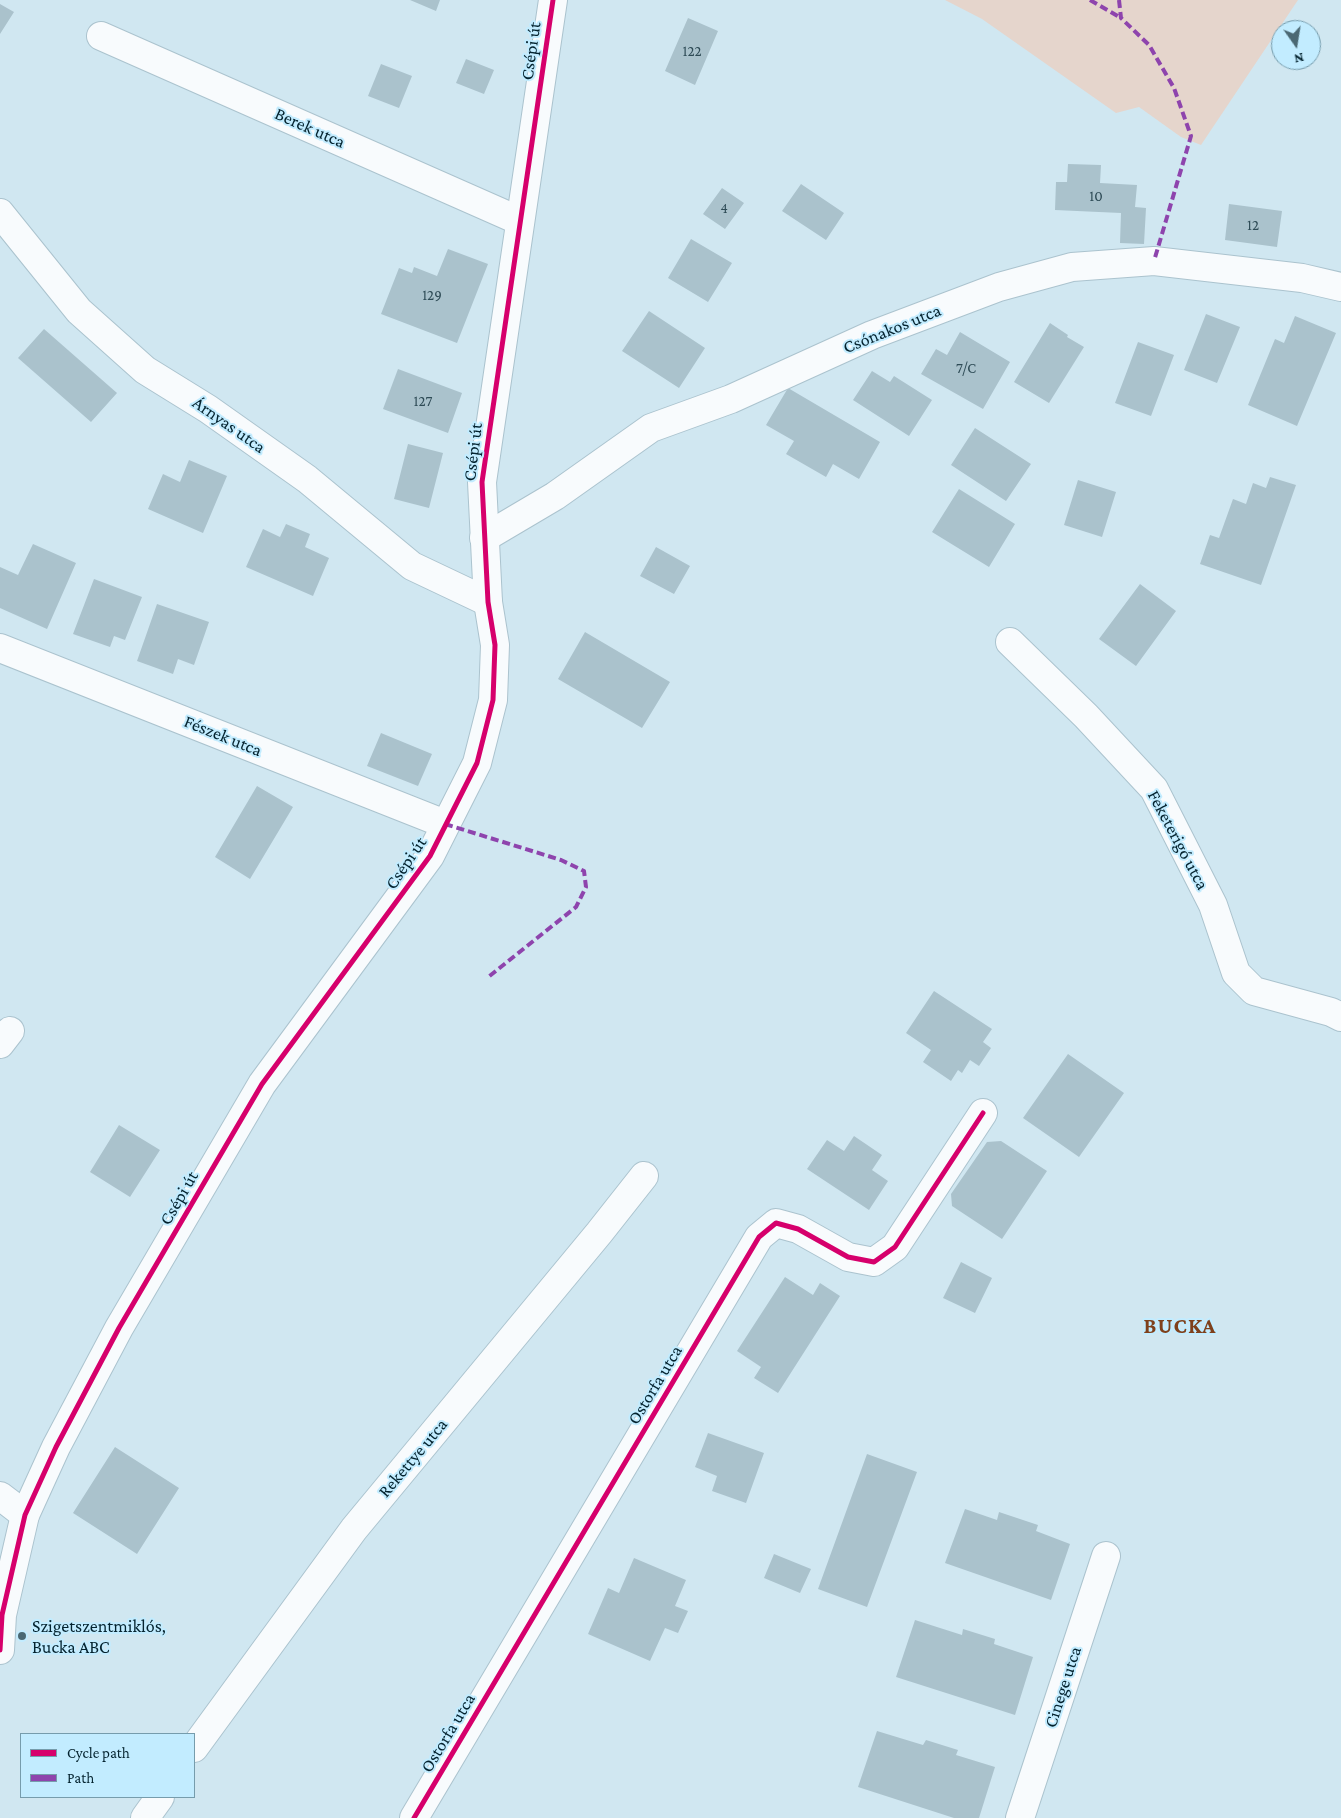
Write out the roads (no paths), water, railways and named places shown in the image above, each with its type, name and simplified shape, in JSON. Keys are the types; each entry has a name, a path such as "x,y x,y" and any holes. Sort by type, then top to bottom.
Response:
{"street":[{"name":"Csépi út","path":"0,1650 2,1615 25,1515 56,1447 119,1328 262,1084 430,856 477,763 493,700 495,645 488,602 482,482 553,0"},
{"name":"Berek utca","path":"101,36 520,221"},
{"name":"Árnyas utca","path":"0,212 79,311 145,370 208,409 306,479 412,566 488,602"},
{"name":"Csónakos utca","path":"484,538 555,496 651,428 731,399 872,335 999,287 1072,267 1154,261 1302,278 1341,287"},
{"name":"Feketerigó utca","path":"1010,642 1086,716 1154,789 1213,905 1236,973 1254,990 1332,1012 1341,1017"},
{"name":"Fészek utca","path":"0,648 445,824"},
{"name":"Ostorfa utca","path":"414,1818 759,1237 776,1223 798,1229 848,1257 874,1262 894,1247 983,1113"},
{"name":"Rekettye utca","path":"195,1747 354,1529 644,1176"},
{"path":"0,1496 25,1515"},
{"name":"Cinege utca","path":"1020,1818 1106,1556"},
{"path":"145,1818 159,1798"}],"place":[{"name":"Szigetszentmiklós, Bucka ABC","path":"22,1636"}],"district":[{"name":"BUCKA","path":"1180,1326"}]}
